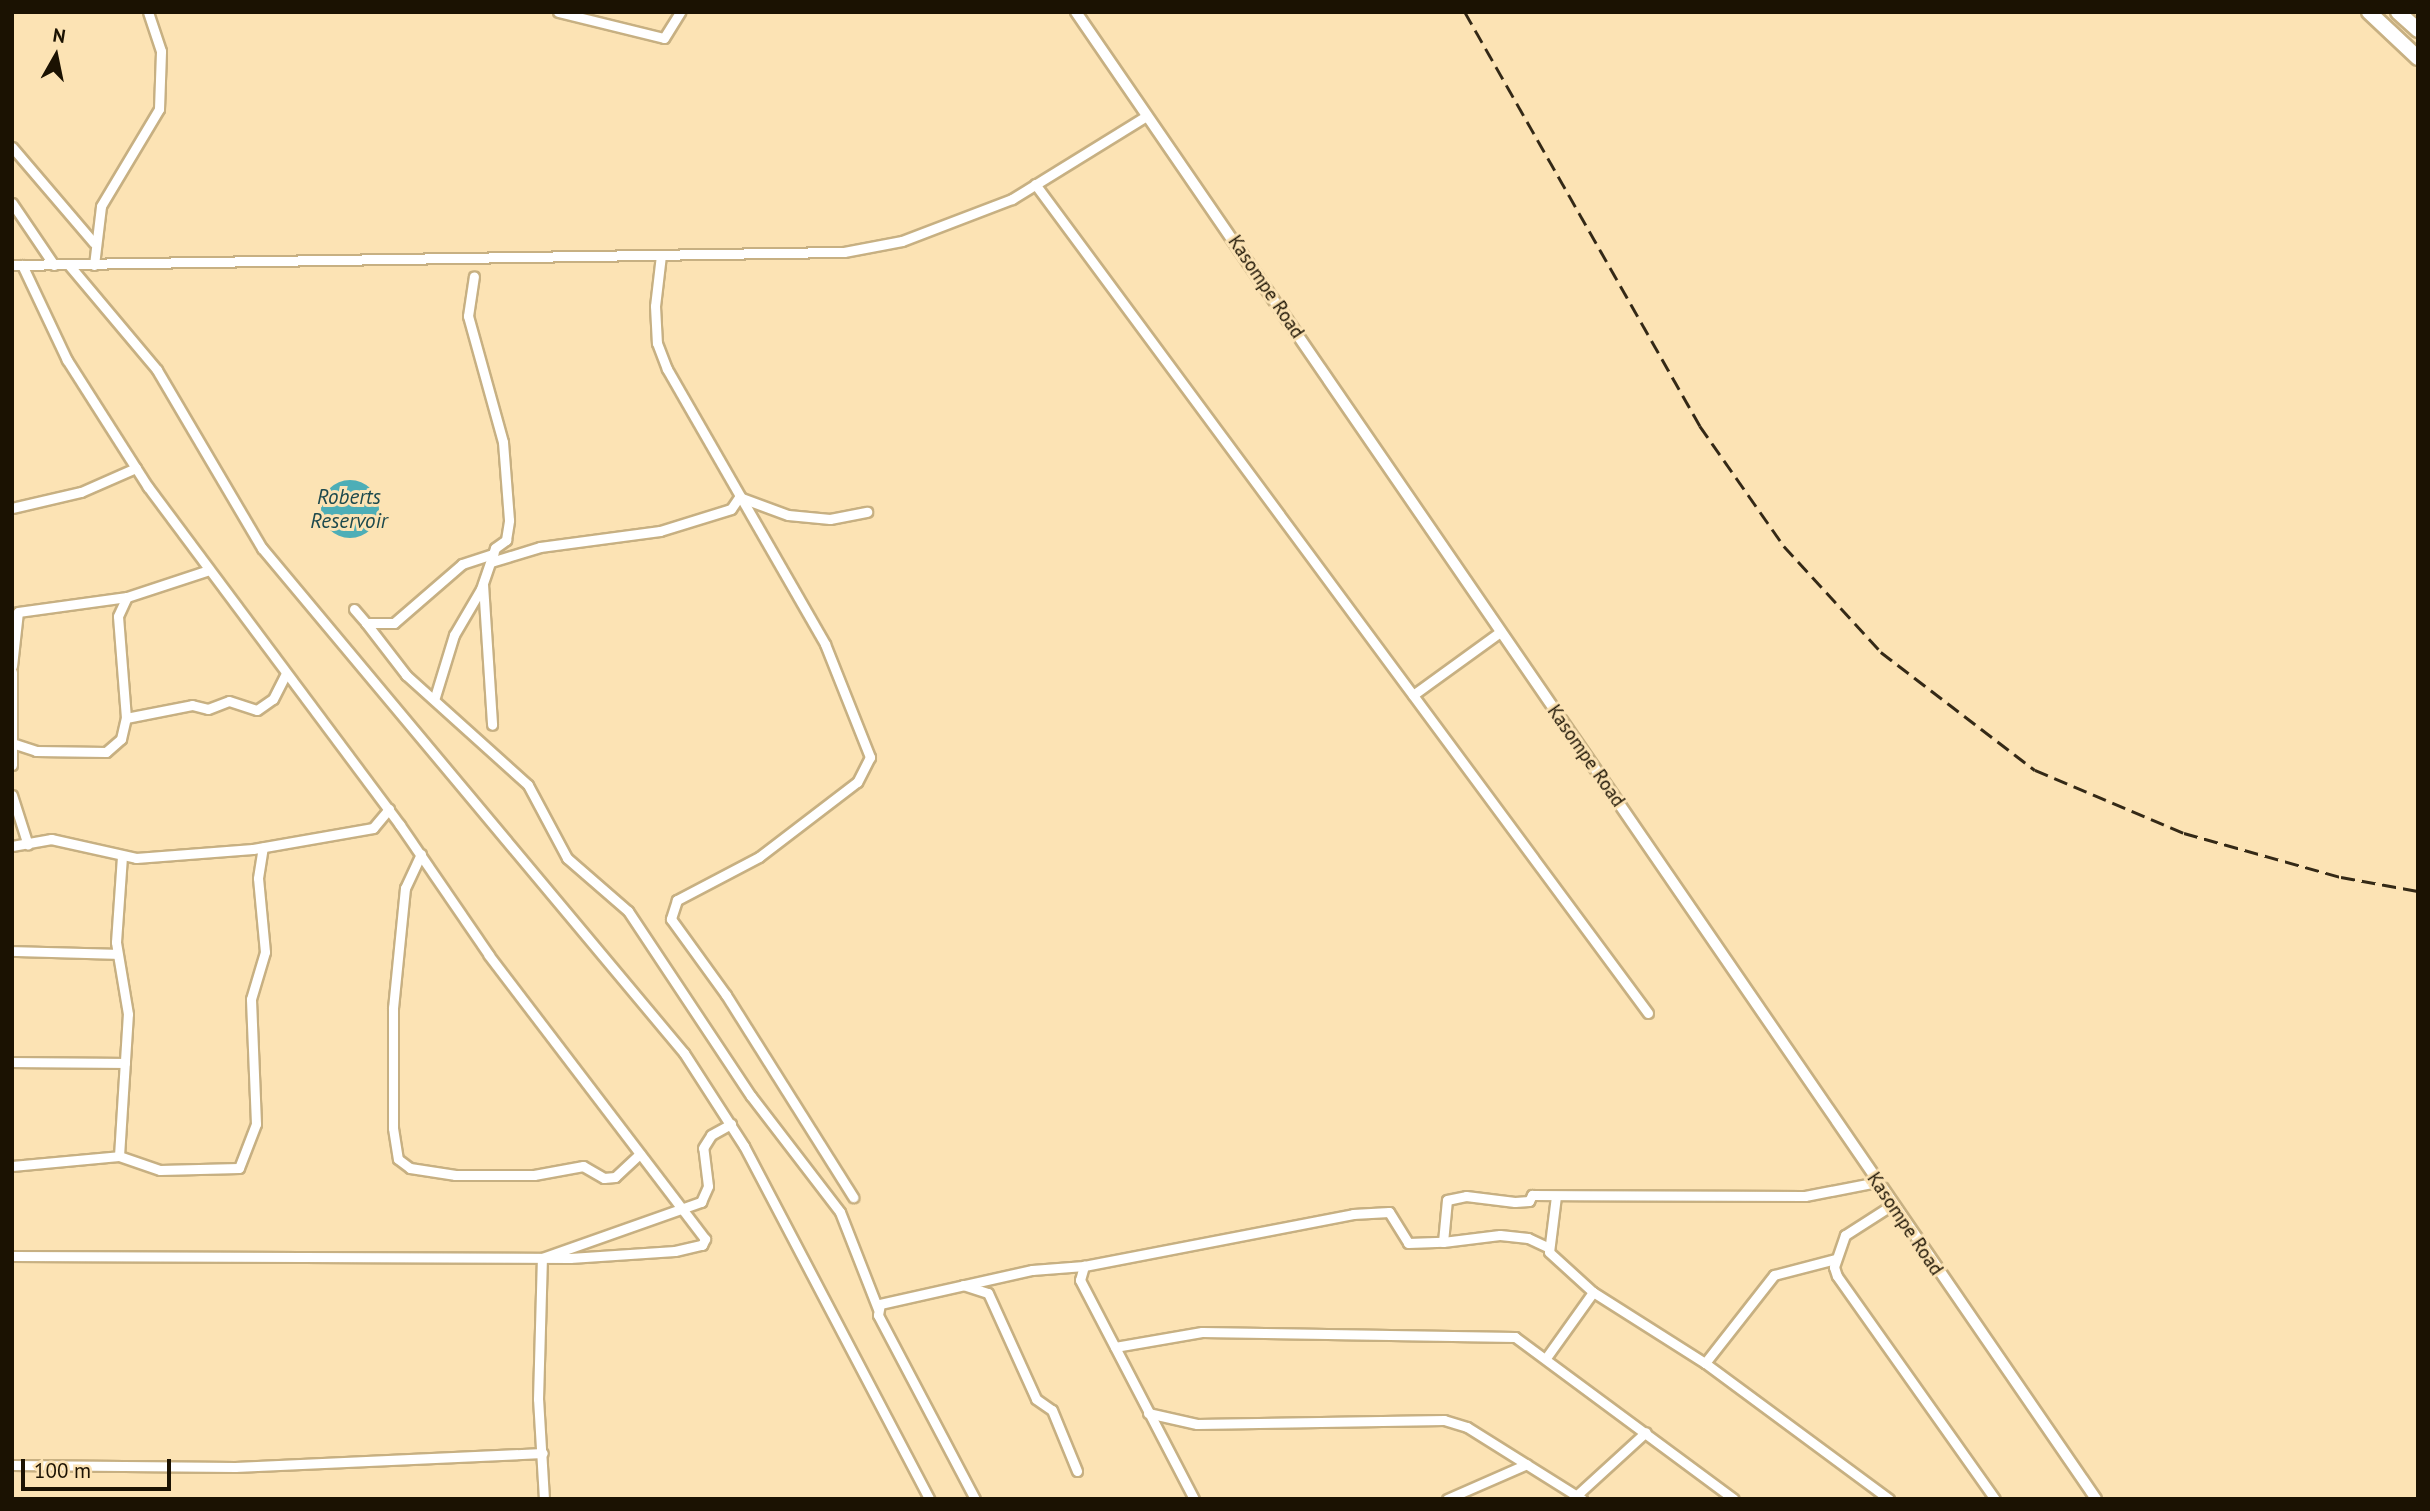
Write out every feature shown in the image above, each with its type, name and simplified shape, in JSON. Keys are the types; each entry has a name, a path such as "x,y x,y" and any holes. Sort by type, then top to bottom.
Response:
{"highway":[{"path":"2369,12 2418,58"},
{"path":"2398,12 2418,30"}],"street":[{"path":"93,265 94,243 108,191 159,109 161,51 148,12"},
{"path":"558,12 664,38 680,12"},
{"name":"Kasompe Road","path":"1076,12 1145,117 2096,1499"},
{"path":"12,1256 542,1258 702,1245 703,1232 640,1154 489,955 389,809 209,570 136,468 66,360 17,265 856,250 976,215 1035,184 1145,117"},
{"path":"12,147 94,243"},
{"path":"1035,184 1648,1013"},
{"path":"12,203 54,265"},
{"path":"661,255 657,344 739,497 825,643 867,744 868,770 759,857 677,900 671,919 726,995 853,1197"},
{"path":"69,265 157,370 262,548 684,1053 731,1124 929,1499"},
{"path":"435,697 454,635 483,583 492,558 506,540 509,485 503,442 468,316 474,276"},
{"path":"12,508 81,492 136,468"},
{"path":"739,497 788,515 830,519 867,512"},
{"path":"366,623 394,623 462,564 540,547 660,531 731,509 739,497"},
{"path":"12,666 18,612 127,597 209,570"},
{"path":"483,583 492,725"},
{"path":"13,743 36,751 106,752 121,739 126,718 118,615 127,597"},
{"path":"354,609 406,675 435,697 500,765 528,785 574,866 608,888 628,911 715,1034 751,1096 840,1212 873,1286 878,1309 975,1499"},
{"path":"1413,695 1500,632"},
{"path":"12,672 12,765"},
{"path":"126,718 192,705 208,709 229,701 257,710 272,699 286,673"},
{"path":"12,795 28,845"},
{"path":"12,846 51,839 122,856 262,848 373,828 389,809"},
{"path":"12,1166 119,1156 160,1170 214,1173 239,1168 247,1159 256,1124 251,999 265,952 258,878 262,848"},
{"path":"421,854 405,888 393,1008 393,1128 398,1159 410,1168 455,1175 534,1175 583,1166 604,1178 615,1177 640,1154"},
{"path":"119,1156 127,990 117,954 122,856"},
{"path":"12,951 117,954"},
{"path":"12,1062 125,1063"},
{"path":"542,1258 685,1207 706,1195 706,1140 731,1124"},
{"path":"1443,1242 1447,1200 1515,1202 1529,1201 1532,1195 1805,1196 1877,1182"},
{"path":"1556,1196 1550,1256 1593,1292 1706,1363 1889,1499"},
{"path":"1892,1205 1845,1235 1836,1259 1838,1276 1858,1311 1995,1499"},
{"path":"878,1309 888,1299 961,1284 1084,1266 1353,1214 1389,1212 1408,1243 1500,1235 1528,1238 1549,1248"},
{"path":"542,1258 538,1387 544,1499"},
{"path":"1706,1363 1774,1275 1836,1259"},
{"path":"1084,1266 1080,1280 1194,1499"},
{"path":"961,1284 988,1293 1037,1399 1052,1410 1077,1471"},
{"path":"1546,1358 1593,1292"},
{"path":"1115,1347 1202,1332 1508,1335 1546,1358 1734,1499"},
{"path":"1148,1413 1197,1424 1444,1420 1467,1427 1579,1497 1646,1432"},
{"path":"12,1465 235,1467 543,1453"},
{"path":"1447,1499 1527,1464"}],"water":[{"name":"Roberts Reservoir","path":"350,480 366,485 374,493 379,509 374,525 366,533 350,538 334,533 326,525 321,509 326,493 334,485"}],"railway":[{"path":"1465,12 1700,426 1784,546 1881,652 2035,770 2184,833 2341,877 2418,891"}]}
